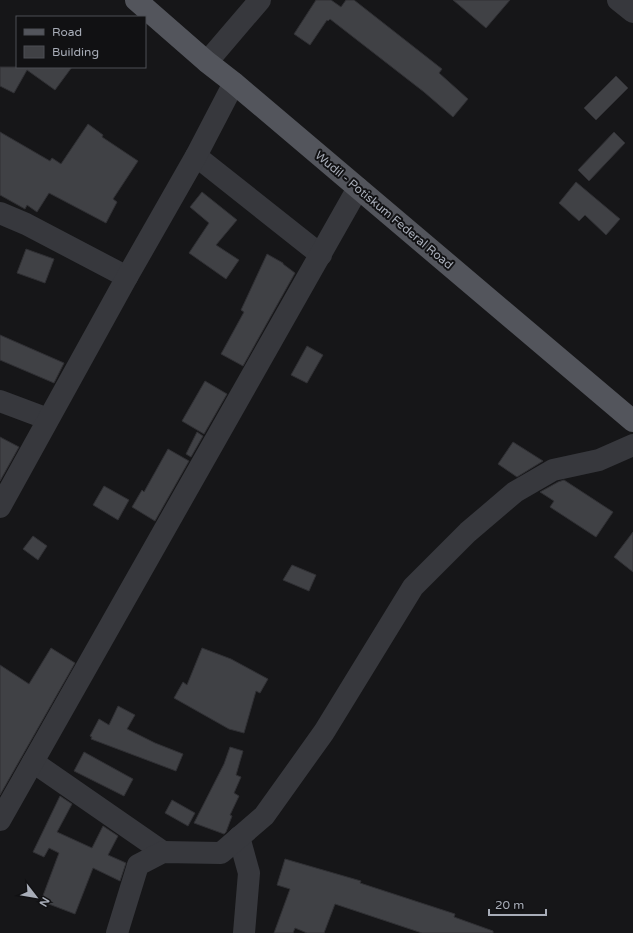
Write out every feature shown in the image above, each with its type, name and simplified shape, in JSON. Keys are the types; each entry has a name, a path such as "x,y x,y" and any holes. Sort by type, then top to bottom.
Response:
{"main road":[{"name":"Wudil - Potiskum Federal Road","path":"136,0 207,62 234,83 633,421"}],"street":[{"path":"207,62 260,0"},
{"path":"618,0 633,12"},
{"path":"1,505 127,277 196,156 234,83"},
{"path":"196,156 321,255"},
{"path":"0,820 358,188"},
{"path":"0,213 26,224 127,277"},
{"path":"0,401 48,419"},
{"path":"117,933 138,865 162,852 221,853 264,816 324,732 413,587 468,532 515,492 553,470 599,460 633,445"},
{"path":"33,762 162,852"},
{"path":"239,837 249,873 244,933"}],"building":[{"path":"316,0 331,0 341,7 346,0 354,0 442,69 439,73 468,99 453,117 424,92 330,19 328,21 327,20 310,45 294,34"},
{"path":"453,0 510,0 486,28"},
{"path":"0,67 71,68 55,90 27,70 14,93 0,86"},
{"path":"616,76 628,88 596,120 584,108"},
{"path":"88,124 103,135 102,137 138,161 113,199 117,202 106,223 49,193 37,212 27,205 25,209 0,195 0,132 50,161 52,158 61,164"},
{"path":"614,132 625,143 589,181 578,170"},
{"path":"576,182 620,219 606,235 585,215 579,221 559,203"},
{"path":"202,192 237,220 216,245 239,260 226,279 189,253 209,223 190,207"},
{"path":"26,249 54,259 45,283 17,273"},
{"path":"267,254 283,263 295,273 243,366 221,354 244,312 241,310"},
{"path":"0,335 64,363 54,383 0,360"},
{"path":"307,346 323,355 307,383 291,375"},
{"path":"205,381 227,394 204,434 182,421"},
{"path":"197,432 203,436 191,457 186,454"},
{"path":"0,437 19,447 0,481"},
{"path":"513,442 543,461 517,477 498,464"},
{"path":"168,449 189,461 155,521 132,507 142,490 144,492"},
{"path":"564,480 613,512 596,537 550,507 554,501 540,492"},
{"path":"104,486 129,500 118,520 93,505"},
{"path":"633,532 633,572 614,557"},
{"path":"33,536 47,546 38,560 23,549"},
{"path":"292,565 316,575 309,591 283,580"},
{"path":"51,648 75,663 0,795 0,665 29,684"},
{"path":"202,648 231,659 268,679 260,693 256,691 244,733 229,729 174,698 183,682 187,685"},
{"path":"118,706 135,715 127,729 155,743 183,754 176,771 91,739 92,737 90,736 99,719 109,725"},
{"path":"230,747 243,751 236,775 241,777 234,793 239,796 230,815 232,816 224,834 194,823 224,764"},
{"path":"84,752 133,779 124,796 74,771"},
{"path":"60,796 72,804 57,832 92,848 103,826 118,836 108,855 126,863 120,881 93,868 75,914 41,901 59,853 49,848 44,857 33,852"},
{"path":"172,800 195,813 188,826 165,813"},
{"path":"285,859 361,881 360,883 455,914 454,917 493,931 493,933 422,933 335,904 324,933 307,933 295,928 293,933 274,933 290,889 277,885"}]}
